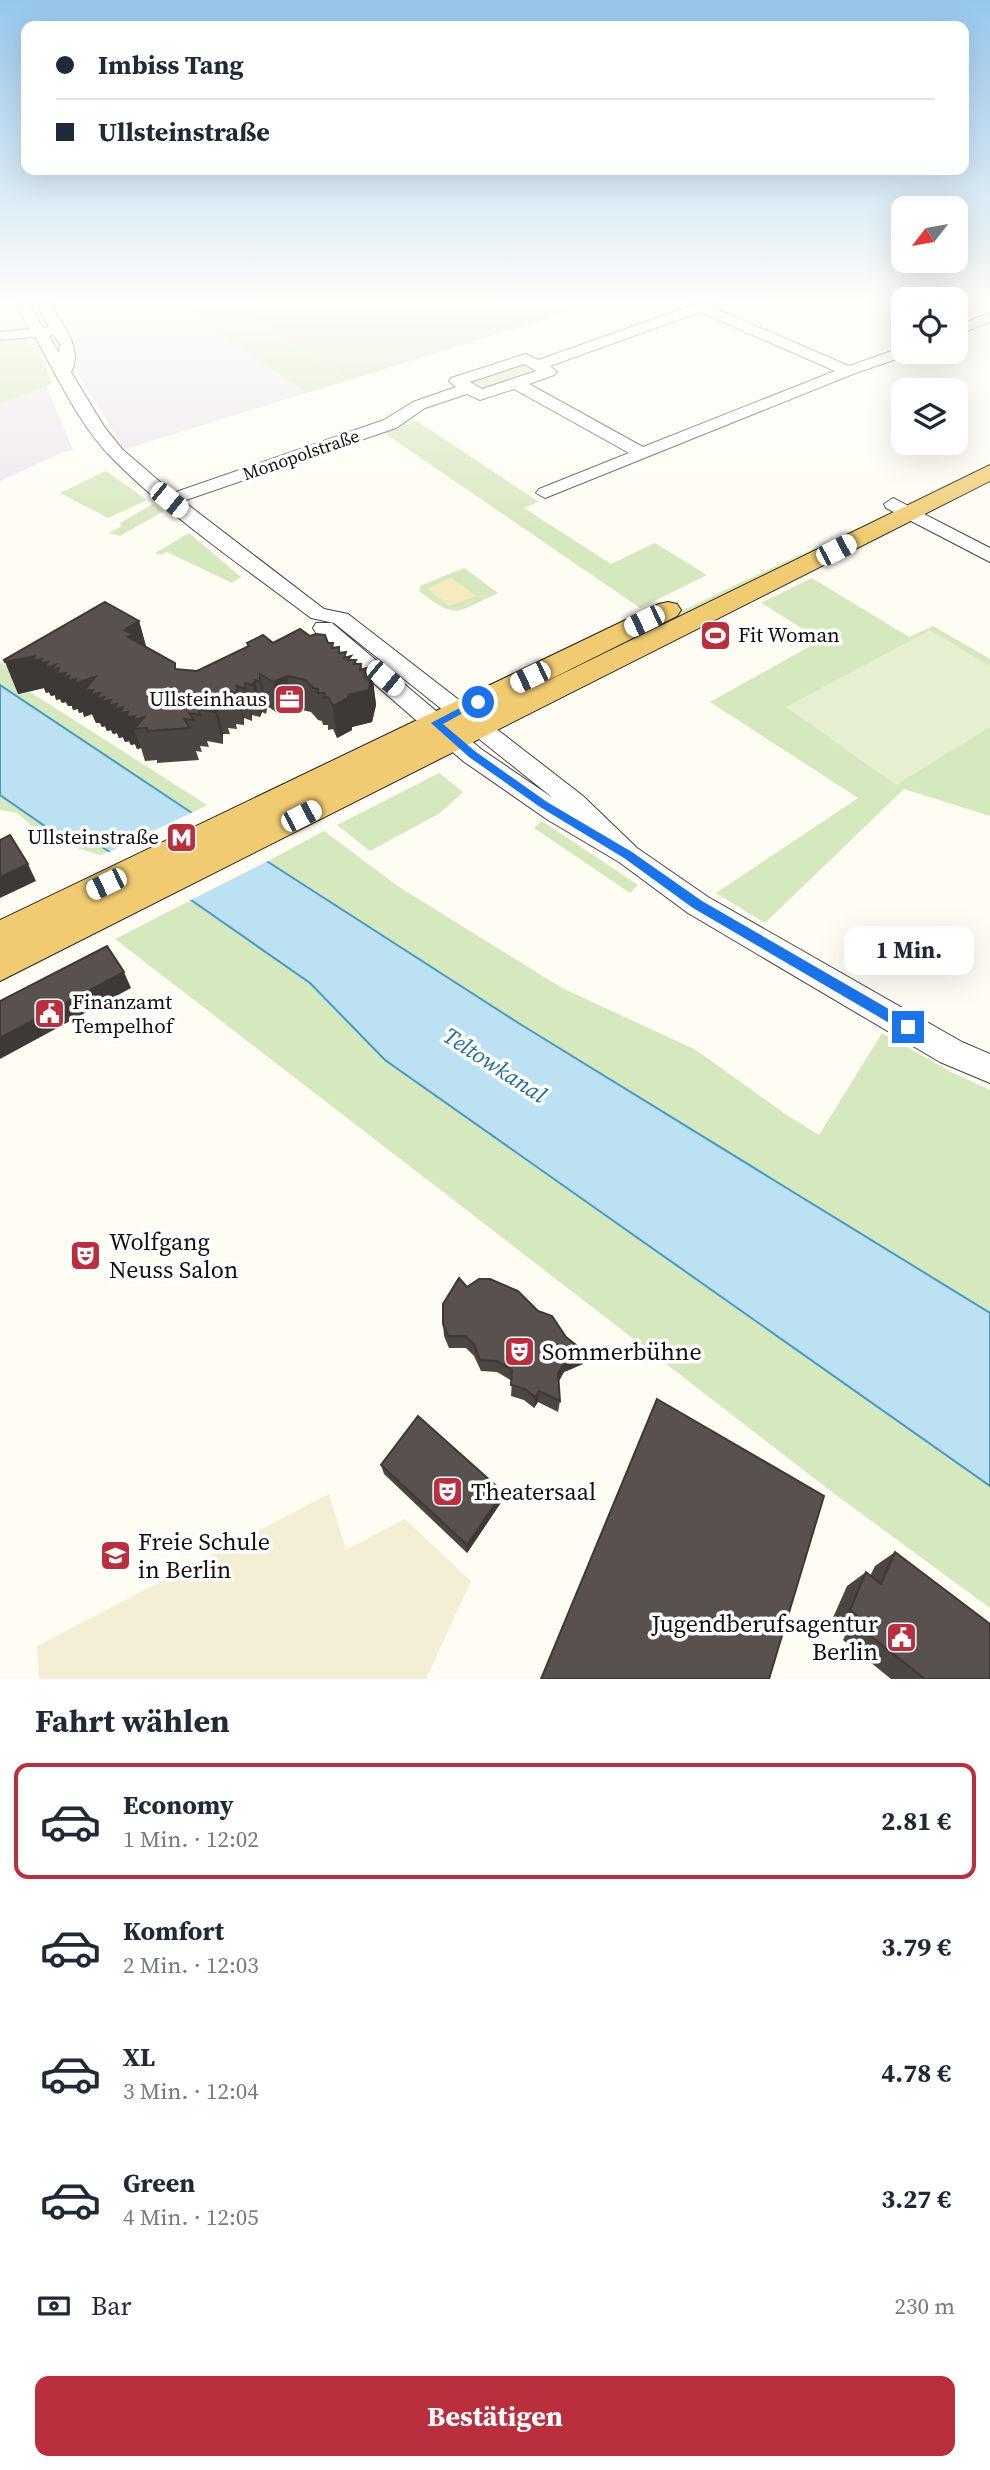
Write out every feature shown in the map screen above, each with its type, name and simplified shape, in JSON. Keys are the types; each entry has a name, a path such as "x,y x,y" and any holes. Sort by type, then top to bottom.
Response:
{"main road":[{"path":"901,509 990,458"},
{"path":"0,967 139,883 901,509 990,472"},
{"path":"0,936 139,883"}],"street":[{"path":"71,382 113,451 169,500 318,614 323,627 458,726 557,814 628,855 698,905 951,1052 990,1069"},
{"path":"459,382 468,388"},
{"path":"545,493 820,382"},
{"path":"515,383 643,454"},
{"name":"Monopolstraße","path":"169,500 390,424 419,405 468,388 480,395 515,383"},
{"path":"901,509 990,556"}],"shaded area":[{"path":"0,382 46,382 73,450 0,481"},
{"path":"83,382 291,382 306,393 125,449"},
{"path":"329,1494 346,1550 405,1519 471,1581 426,1679 39,1679 37,1646"}],"green space":[{"path":"0,382 52,382 52,383 0,404"},
{"path":"291,382 341,382 306,393"},
{"path":"469,382 507,382 484,390 468,385"},
{"path":"417,421 539,502 524,508 611,564 655,543 707,575 640,608 383,432"},
{"path":"106,471 147,500 108,518 60,493"},
{"path":"153,504 164,511 120,536 109,533 122,526 120,523"},
{"path":"885,515 888,517 498,711 490,706 733,586"},
{"path":"189,533 241,577 232,583 167,552 160,555 155,553"},
{"path":"464,568 498,593 465,609 450,610 419,591 420,586"},
{"path":"812,578 909,637 933,626 990,659 990,816 904,789 765,923 716,893 858,798 710,702 810,646 808,632 761,603"},
{"path":"930,630 990,666 990,727 896,785 786,707"},
{"path":"0,662 24,677 16,683 207,805 192,813 0,685"},
{"path":"439,773 463,792 440,813 370,851 337,825"},
{"path":"0,795 49,830 48,835 86,847 95,843 111,851 100,855 47,839 17,813 0,810"},
{"path":"542,821 638,885 630,893 534,828"},
{"path":"324,831 399,887 562,988 696,1050 819,1135 882,1033 951,1072 990,1090 990,1313 520,1024 268,861"},
{"path":"191,900 310,983 385,1060 990,1486 990,1608 836,1495 115,939"}],"sand":[{"path":"451,577 476,596 449,606 428,589"}],"water":[{"name":"Teltowkanal","path":"0,685 192,813 520,1024 990,1313 990,1486 385,1060 310,983 191,900 95,843 86,847 48,835 49,829 0,795"}],"pier":[{"path":"195,811 272,859 187,902 107,853"}],"building":[{"path":"105,602 139,621 124,630 133,634 128,637 175,663 175,669 197,671 249,646 247,643 263,635 273,643 300,629 310,636 325,635 328,643 333,643 332,648 339,647 339,653 346,652 344,658 351,656 348,660 356,660 354,664 361,664 360,670 367,668 366,673 372,673 369,690 348,695 348,698 333,706 328,697 324,698 325,693 318,693 318,689 313,688 306,680 287,676 273,682 260,674 260,682 255,680 253,685 245,683 245,689 237,686 237,693 229,692 229,697 218,696 222,702 215,701 215,712 198,709 200,715 189,713 194,720 184,719 190,728 147,731 147,728 134,729 144,717 132,721 135,716 126,717 128,712 120,713 123,707 114,710 117,704 108,706 111,700 101,702 104,697 96,699 100,693 90,695 93,690 84,691 95,677 73,684 76,679 67,681 69,676 61,678 66,673 56,674 59,668 49,671 55,665 44,668 48,662 39,664 42,659 33,661 35,656 5,662 4,660"},
{"path":"10,835 28,864 0,877 0,840"},
{"path":"107,946 124,972 0,1038 0,1001"},
{"name":"Sommerbühne","path":"459,1278 467,1287 479,1279 490,1279 518,1291 538,1311 552,1316 566,1337 585,1352 566,1361 558,1373 560,1401 539,1391 535,1397 525,1389 511,1385 512,1370 497,1361 480,1360 474,1344 465,1336 448,1336 443,1324 443,1304"},
{"path":"657,1399 824,1496 769,1679 541,1679"},
{"name":"Theatersaal","path":"418,1416 503,1492 467,1545 381,1465"},
{"path":"895,1552 990,1624 990,1679 925,1679 863,1630 866,1623 850,1610 866,1572 881,1584"}],"place":[{"name":"Fit Woman","path":"715,635"},
{"name":"Ullsteinhaus","path":"290,699"},
{"name":"Ullsteinstraße","path":"182,837"},
{"name":"Finanzamt Tempelhof","path":"49,1014"},
{"name":"Wolfgang Neuss Salon","path":"86,1256"},
{"name":"Sommerbühne","path":"519,1352"},
{"name":"Theatersaal","path":"448,1492"},
{"name":"Freie Schule in Berlin","path":"115,1556"},
{"name":"Jugendberufsagentur Berlin","path":"901,1638"}],"route":[{"path":"478,702 436,723 472,755 557,814 628,855 698,905 908,1027"}]}
